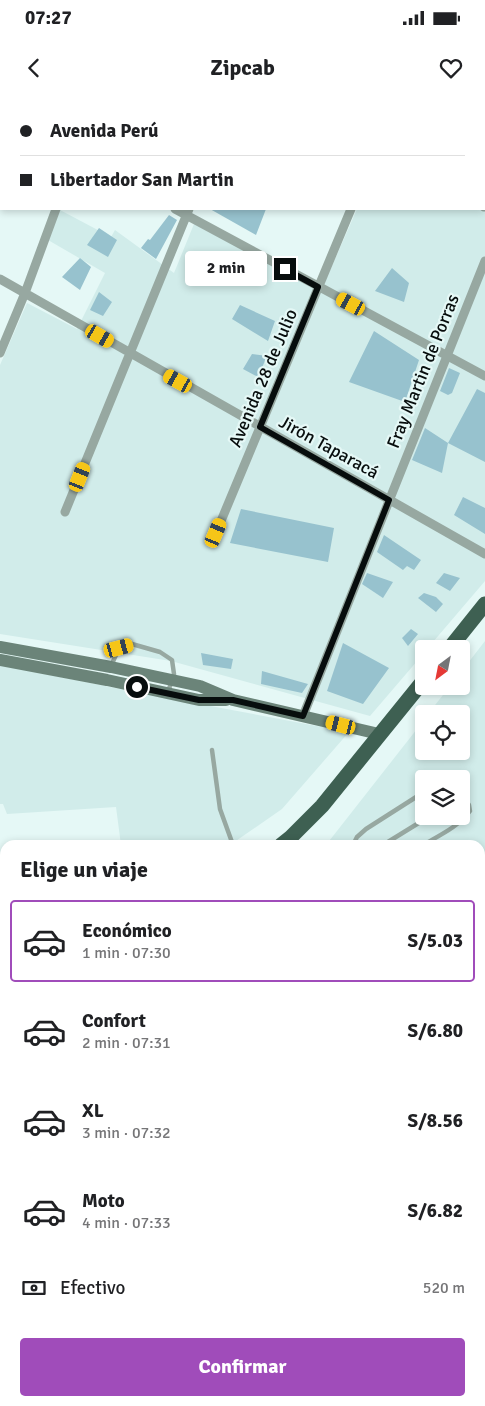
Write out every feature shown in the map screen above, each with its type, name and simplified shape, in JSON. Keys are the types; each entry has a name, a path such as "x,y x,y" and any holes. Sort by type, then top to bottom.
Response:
{"highway":[{"path":"456,640 485,604"},
{"path":"287,840 322,806 415,691"}],"main road":[{"path":"0,646 200,686 233,700 379,734"},
{"path":"0,660 199,700 233,700"}],"street":[{"path":"0,352 25,293 56,210"},
{"name":"Avenida 28 de Julio","path":"216,533 352,210"},
{"path":"65,512 187,212 318,287 485,376"},
{"name":"Fray Martin de Porras","path":"303,716 485,260"},
{"name":"Jirón Taparacá","path":"0,279 485,554"}],"lane":[{"path":"106,680 119,648 132,644 160,652 172,660 174,674 168,693"},
{"path":"212,750 220,809 231,840"},
{"path":"356,840 366,829 415,798"},
{"path":"391,840 415,825"},
{"path":"431,840 457,825"}],"shaded area":[{"path":"60,210 111,237 115,230 174,273 194,224 321,291 357,210 485,210 485,581 435,640 415,640 415,664 370,716 171,661 0,634 0,365 27,303 77,329 105,273 48,240"},
{"path":"485,641 485,840 330,840 415,731 415,760 470,760 470,705 435,705 443,695 470,695 470,660"},
{"path":"0,665 349,732 282,809 237,840 120,840 116,807 7,814 3,804 0,804"}],"building":[{"path":"212,210 266,210 256,235"},
{"path":"169,215 177,220 156,259 141,248 148,239 150,240"},
{"path":"99,228 117,240 108,257 87,245"},
{"path":"209,257 218,259 214,276 203,270"},
{"path":"80,258 91,267 80,290 62,277"},
{"path":"392,268 409,283 404,302 375,291"},
{"path":"99,292 112,302 103,316 90,310"},
{"path":"240,305 275,321 268,341 232,319"},
{"path":"374,331 419,360 405,402 349,382"},
{"path":"252,354 267,356 258,377 243,369"},
{"path":"449,368 460,373 452,393 448,395 440,391"},
{"path":"477,389 485,393 485,462 448,443"},
{"path":"425,428 448,443 442,473 412,460"},
{"path":"463,497 485,508 485,534 454,515"},
{"path":"241,509 334,528 328,562 230,543"},
{"path":"384,535 421,560 414,570 407,566 403,570 377,552"},
{"path":"367,573 393,582 383,598 362,584"},
{"path":"444,573 460,578 450,591 436,583"},
{"path":"424,593 436,597 443,604 436,612 418,598"},
{"path":"411,629 418,634 408,646 402,638"},
{"path":"343,643 389,668 363,704 327,691"},
{"path":"201,653 233,659 231,669 203,665"},
{"path":"262,671 308,684 302,693 261,684"}],"route":[{"path":"137,687 199,700 233,700 303,716 389,500 260,427 318,287 285,269"}]}
